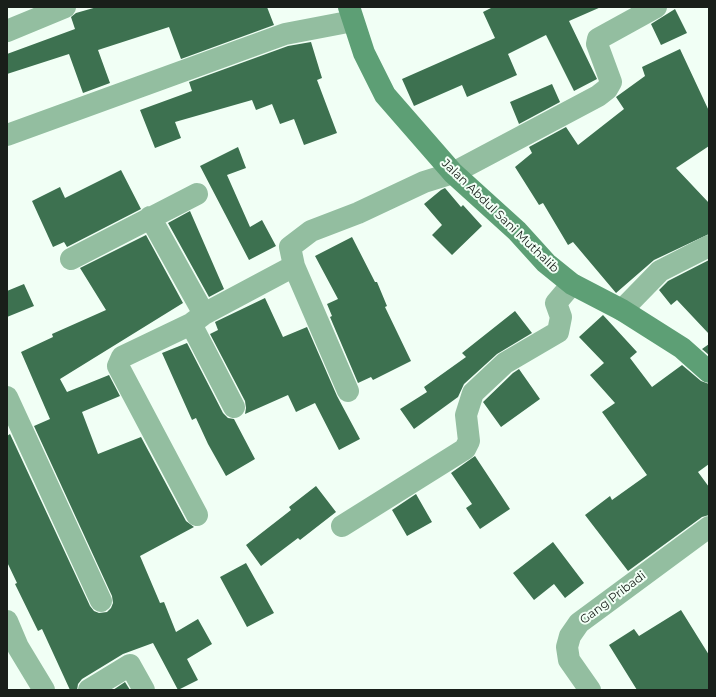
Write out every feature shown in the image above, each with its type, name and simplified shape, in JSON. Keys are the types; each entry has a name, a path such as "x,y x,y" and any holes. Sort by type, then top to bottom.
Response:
{"street":[{"path":"7,30 65,7"},
{"path":"348,391 294,266 290,247 311,231 364,210 424,182 453,173 607,89 611,82 597,44 598,39 656,7"},
{"path":"7,135 285,34 351,14"},
{"name":"Jalan Abdul Sani Muthalib","path":"351,14 364,53 385,95 453,173 517,231 546,263 572,284 622,310 682,348 709,372"},
{"path":"71,260 150,217 197,194"},
{"path":"150,217 198,319 234,407"},
{"path":"622,310 660,271 709,246"},
{"path":"197,515 118,366 122,357 198,319 294,266"},
{"path":"342,526 465,449 469,441 466,415 473,393 505,363 558,332 561,317 556,303 572,284"},
{"path":"7,397 101,601"},
{"name":"Gang Pribadi","path":"590,690 569,660 567,647 570,636 579,623 709,527"},
{"path":"7,622 18,647 44,690"},
{"path":"89,690 130,665 144,690"}],"building":[{"path":"97,7 267,7 274,25 181,59 169,27 98,50 110,83 83,93 69,54 7,74 7,54 75,29 71,17 76,13"},
{"path":"493,7 601,7 569,21 597,79 574,91 546,35 508,54 517,75 467,97 462,85 414,106 402,79 495,38 483,12"},
{"path":"675,9 687,33 661,45 651,24"},
{"path":"311,42 322,78 317,80 337,133 304,145 294,119 280,124 272,104 256,110 252,100 175,122 181,138 155,148 140,110 192,91 189,82 288,46"},
{"path":"680,49 709,111 709,146 676,168 709,203 709,234 654,260 616,293 573,242 568,245 543,203 539,205 515,167 532,153 529,147 566,127 578,145 624,109 616,97 645,76 642,67"},
{"path":"552,84 560,102 519,124 510,102"},
{"path":"238,147 246,168 227,175 250,227 262,220 276,246 249,260 200,166"},
{"path":"121,170 141,209 67,247 64,242 53,247 32,201 60,187 65,198"},
{"path":"445,188 461,207 463,205 482,226 452,255 432,235 442,225 424,204"},
{"path":"190,211 224,289 209,297 168,223"},
{"path":"146,235 183,303 60,379 67,392 109,375 120,396 82,412 98,454 141,437 186,521 194,527 140,556 160,603 164,602 176,632 198,619 212,644 187,659 198,680 178,690 153,643 123,654 82,679 78,684 77,690 70,690 42,629 38,631 15,584 17,583 7,562 7,436 10,434 90,606 94,611 99,613 107,612 113,603 112,596 34,426 50,419 21,352 53,337 52,334 106,310 80,268"},
{"path":"352,237 375,282 377,282 387,306 385,307 411,361 373,380 371,377 358,383 330,317 332,316 327,304 338,299 315,256"},
{"path":"709,260 709,334 677,300 671,305 659,290 668,281"},
{"path":"24,284 34,306 7,317 7,291"},
{"path":"265,298 283,337 307,327 337,396 360,439 339,450 315,403 296,412 288,395 245,414 245,401 210,334 218,330 215,322"},
{"path":"515,311 532,333 497,354 464,384 458,397 414,429 400,409 427,392 424,387 466,357 462,353"},
{"path":"603,315 637,352 630,358 652,387 682,365 701,381 709,384 709,464 698,472 709,487 709,515 702,517 628,571 585,515 610,496 612,500 647,475 602,412 615,403 590,375 604,363 579,337"},
{"path":"187,343 223,413 228,418 234,419 255,459 226,476 208,444 196,418 192,420 162,353"},
{"path":"709,344 709,355 702,349"},
{"path":"519,369 540,399 501,427 483,402"},
{"path":"475,456 510,509 480,529 466,508 472,504 451,473"},
{"path":"316,486 336,512 300,540 298,538 261,566 246,545 291,510 289,507"},
{"path":"416,494 432,522 407,536 392,510"},
{"path":"553,542 584,583 565,598 554,584 534,600 513,573"},
{"path":"246,563 274,613 247,627 220,577"},
{"path":"681,610 709,655 709,690 637,690 609,645 634,629 639,636"},
{"path":"125,682 130,690 113,690"}]}
